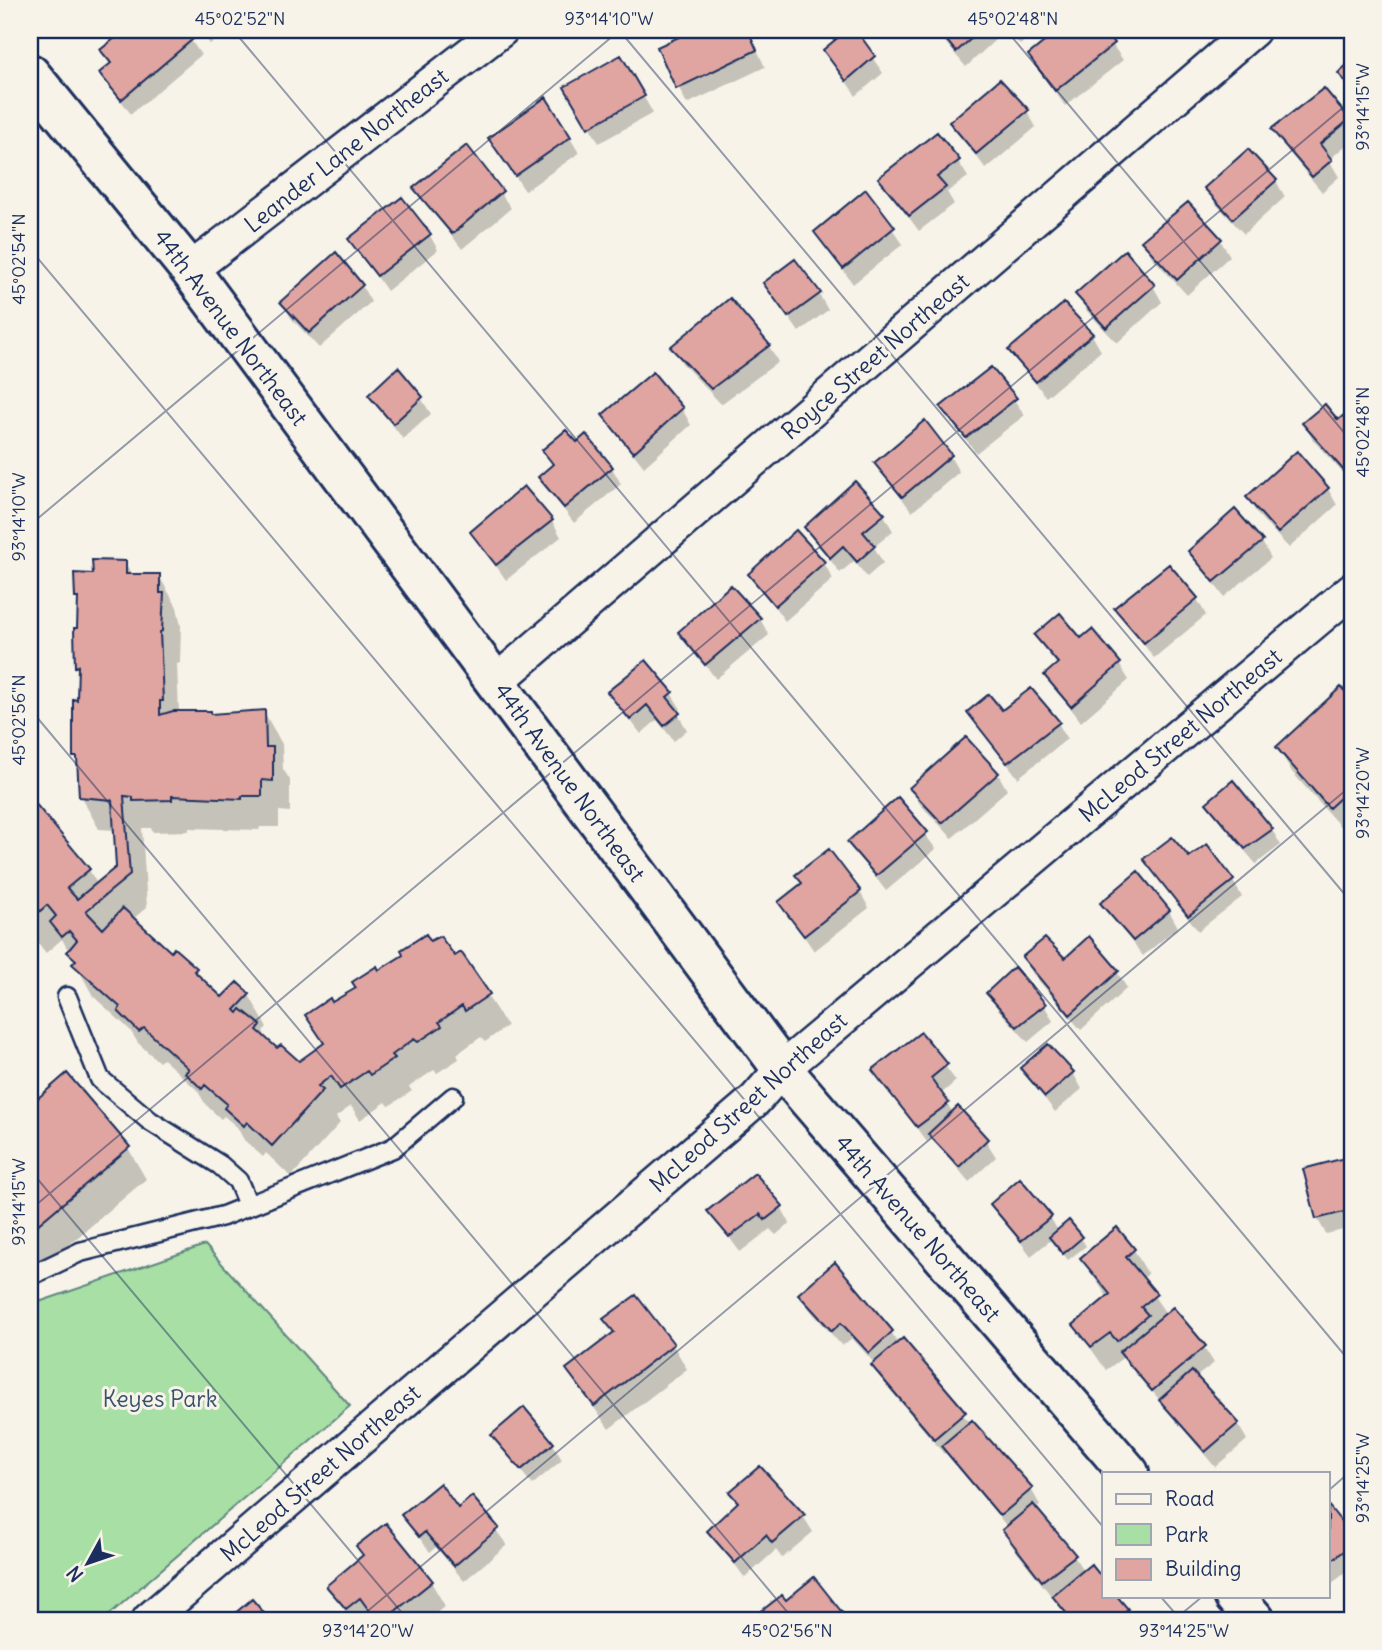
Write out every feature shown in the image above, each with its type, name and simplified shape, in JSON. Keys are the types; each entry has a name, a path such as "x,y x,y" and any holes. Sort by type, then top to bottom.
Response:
{"street":[{"name":"Leander Lane Northeast","path":"190,270 501,30"},
{"name":"Royce Street Northeast","path":"496,682 1253,30"},
{"name":"44th Avenue Northeast","path":"30,74 190,270 782,1069 1128,1472"},
{"name":"McLeod Street Northeast","path":"149,1620 744,1109 782,1069 1352,590"},
{"path":"1236,1598 1255,1620"}],"lane":[{"path":"67,997 100,1079 150,1121 220,1165 239,1181 248,1205"},
{"path":"30,1276 80,1252 223,1216 393,1147 453,1097"}],"green space":[{"name":"Keyes Park","path":"205,1245 350,1406 103,1620 30,1620 30,1305"}],"building":[{"path":"125,30 186,30 193,39 121,100 99,73 111,63 100,50"},
{"path":"694,30 748,30 757,50 676,89 657,47"},
{"path":"847,30 856,30 875,56 846,81 823,50"},
{"path":"938,30 981,30 956,52"},
{"path":"1059,30 1104,30 1115,43 1055,91 1028,55"},
{"path":"621,55 645,96 588,128 564,87"},
{"path":"1352,60 1352,89 1338,73"},
{"path":"1000,79 1029,110 976,154 949,122"},
{"path":"1324,88 1350,119 1320,144 1332,160 1312,177 1271,129"},
{"path":"546,97 571,137 515,176 488,138"},
{"path":"937,132 960,160 937,177 946,187 909,216 878,178"},
{"path":"467,145 503,191 452,234 413,188"},
{"path":"1248,149 1277,180 1233,219 1204,188"},
{"path":"866,189 895,227 843,269 814,232"},
{"path":"402,197 431,234 377,276 348,239"},
{"path":"1188,202 1222,239 1177,280 1141,241"},
{"path":"1125,250 1155,285 1106,328 1075,294"},
{"path":"336,252 363,285 309,333 280,302"},
{"path":"795,259 821,293 788,317 763,283"},
{"path":"730,298 770,345 711,389 670,347"},
{"path":"1064,303 1093,334 1036,382 1008,350"},
{"path":"398,367 423,397 393,424 368,395"},
{"path":"991,367 1017,398 966,438 940,407"},
{"path":"653,372 683,408 633,453 602,415"},
{"path":"1325,404 1338,420 1352,408 1352,466 1345,472 1302,423"},
{"path":"925,420 952,455 902,497 874,463"},
{"path":"566,430 577,442 586,434 613,467 564,508 538,477 553,464 542,450"},
{"path":"1297,451 1329,488 1278,533 1246,497"},
{"path":"855,481 885,514 863,532 875,546 857,562 843,546 830,558 804,527"},
{"path":"524,486 553,520 496,565 470,532"},
{"path":"1235,509 1263,541 1214,582 1188,551"},
{"path":"796,530 825,562 775,606 748,574"},
{"path":"92,560 126,561 126,574 160,574 160,593 164,593 160,632 163,701 160,701 160,715 173,711 211,711 211,714 265,710 266,747 273,747 273,781 262,780 262,796 242,796 242,799 172,796 172,800 133,801 133,797 124,796 130,875 86,911 103,929 123,908 171,952 174,948 197,968 194,971 222,997 237,982 250,994 235,1010 238,1013 241,1009 261,1025 257,1030 277,1048 281,1045 299,1061 324,1043 305,1015 330,998 332,1002 356,988 352,982 377,966 379,970 403,955 401,950 426,934 430,941 440,936 455,956 461,952 490,994 465,1011 462,1006 439,1022 442,1026 418,1042 414,1039 392,1055 395,1058 370,1075 367,1071 340,1089 331,1076 318,1086 323,1090 272,1146 247,1122 244,1126 224,1108 227,1104 205,1085 202,1089 185,1073 189,1069 144,1028 139,1032 118,1011 120,1007 72,964 76,960 67,952 77,940 69,931 62,937 50,922 56,916 47,905 30,920 30,797 90,869 67,888 77,899 116,867 112,800 79,797 77,757 73,757 73,699 77,700 78,666 75,667 74,628 77,628 78,598 75,598 74,573 93,574"},
{"path":"1169,564 1198,598 1144,643 1114,608"},
{"path":"731,585 761,618 705,665 678,632"},
{"path":"1060,613 1081,638 1092,629 1121,663 1071,707 1044,675 1058,663 1034,635"},
{"path":"646,660 673,692 667,697 680,713 664,726 647,705 630,720 607,692"},
{"path":"1341,687 1352,699 1352,787 1329,808 1276,747"},
{"path":"1031,688 1060,722 1007,763 967,712 989,694 1002,710"},
{"path":"966,737 999,773 942,823 909,788"},
{"path":"1233,780 1273,829 1245,849 1206,803"},
{"path":"898,797 928,832 876,876 847,842"},
{"path":"1172,837 1189,857 1207,844 1234,880 1188,916 1143,859"},
{"path":"829,849 861,891 804,936 778,902 802,883 795,875"},
{"path":"1138,871 1170,910 1133,941 1100,903"},
{"path":"1089,936 1119,971 1070,1015 1022,957 1045,938 1065,958"},
{"path":"1014,967 1046,1004 1017,1027 986,993"},
{"path":"921,1032 948,1064 931,1078 949,1103 917,1127 872,1070"},
{"path":"1048,1044 1074,1072 1045,1097 1020,1068"},
{"path":"67,1073 130,1147 30,1231 30,1111 33,1108 30,1105"},
{"path":"958,1106 988,1139 959,1167 928,1134"},
{"path":"1352,1156 1352,1210 1316,1219 1303,1169"},
{"path":"755,1173 783,1206 765,1220 760,1214 729,1237 707,1211"},
{"path":"1020,1178 1052,1216 1021,1241 990,1204"},
{"path":"1069,1220 1083,1237 1063,1254 1049,1237"},
{"path":"1117,1227 1135,1249 1126,1257 1157,1294 1141,1307 1148,1315 1117,1341 1110,1333 1091,1347 1073,1325 1110,1294 1080,1258"},
{"path":"835,1262 893,1331 869,1353 841,1323 832,1331 798,1294"},
{"path":"636,1295 674,1344 594,1406 566,1369 614,1332 603,1319"},
{"path":"1173,1307 1206,1346 1152,1391 1119,1352"},
{"path":"903,1338 966,1412 934,1439 871,1365"},
{"path":"1192,1371 1239,1423 1205,1452 1159,1400"},
{"path":"524,1407 554,1443 521,1470 491,1435"},
{"path":"972,1420 1033,1488 1000,1516 941,1446"},
{"path":"760,1466 805,1515 772,1543 766,1535 735,1563 707,1531 738,1502 729,1492"},
{"path":"440,1483 458,1508 472,1496 499,1528 454,1566 425,1532 419,1537 401,1515"},
{"path":"1033,1504 1076,1555 1042,1581 1002,1530"},
{"path":"1330,1508 1352,1535 1352,1545 1330,1562"},
{"path":"386,1523 433,1581 384,1620 376,1620 360,1598 346,1609 326,1586 363,1555 356,1546"},
{"path":"1091,1564 1102,1578 1102,1598 1119,1598 1128,1609 1116,1620 1072,1620 1052,1596"},
{"path":"814,1577 848,1620 758,1620 755,1616 782,1595 786,1600"},
{"path":"252,1599 270,1620 227,1620"}]}
